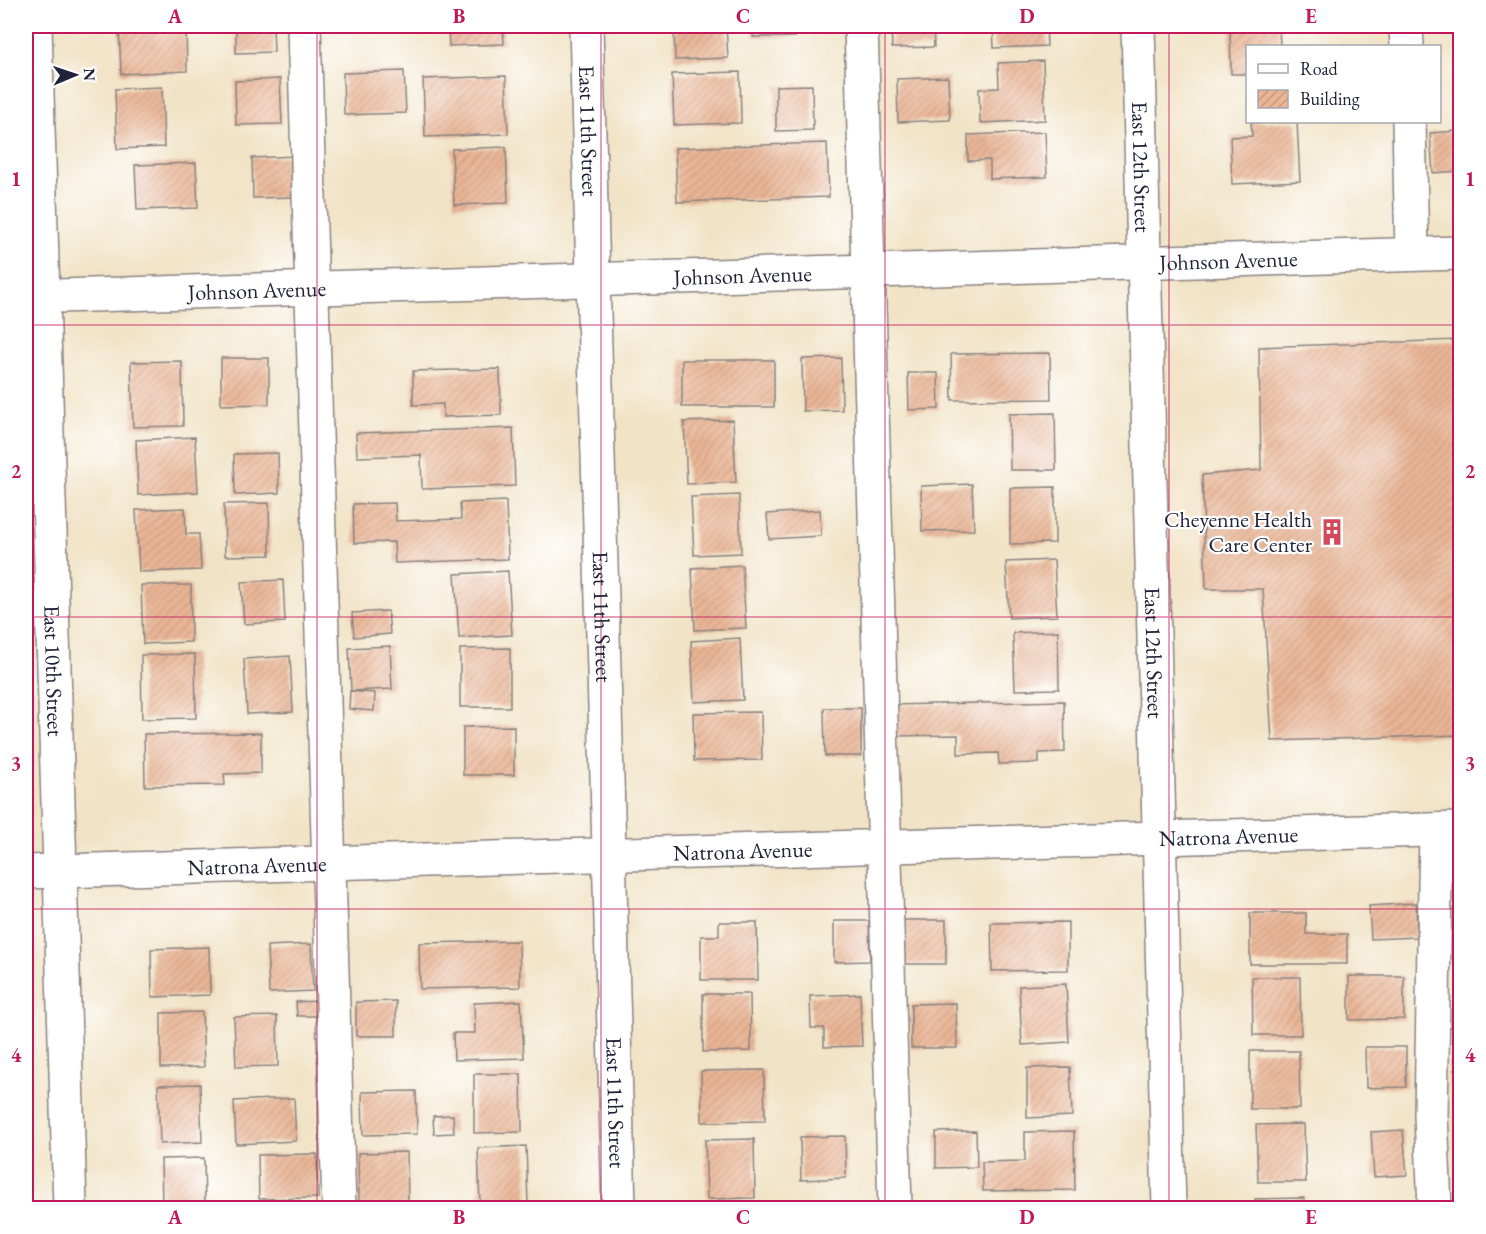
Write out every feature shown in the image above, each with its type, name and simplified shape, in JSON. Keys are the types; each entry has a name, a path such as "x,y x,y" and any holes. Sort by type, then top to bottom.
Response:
{"street":[{"name":"East 10th Street","path":"35,26 34,296 60,871 70,1209"},
{"path":"304,26 339,1209"},
{"name":"East 11th Street","path":"586,26 619,1209"},
{"path":"861,26 895,1209"},
{"name":"East 12th Street","path":"1138,26 1169,1209"},
{"path":"1406,26 1407,45"},
{"path":"1409,123 1412,254"},
{"name":"Johnson Avenue","path":"34,296 1461,253"},
{"path":"1435,1209 1431,1115 1447,967 1448,830"},
{"name":"Natrona Avenue","path":"26,872 1448,830"}],"building":[{"path":"119,26 186,26 187,71 121,74"},
{"path":"236,26 273,26 274,52 236,53"},
{"path":"448,26 503,26 504,44 449,46"},
{"path":"674,26 726,26 728,58 675,60"},
{"path":"753,26 795,26 795,37 753,37"},
{"path":"891,26 933,26 934,47 892,48"},
{"path":"993,26 1046,26 1047,46 994,48"},
{"path":"1230,26 1279,26 1280,45 1246,45 1246,74 1231,74"},
{"path":"1043,61 1045,120 980,123 979,89 999,88 998,63"},
{"path":"404,71 406,113 344,115 343,73"},
{"path":"740,72 741,123 674,125 672,74"},
{"path":"506,76 508,134 425,137 423,79"},
{"path":"948,77 950,120 898,122 897,79"},
{"path":"280,79 282,124 236,125 235,81"},
{"path":"812,85 813,130 776,131 776,86"},
{"path":"162,87 164,147 117,149 115,89"},
{"path":"1251,123 1297,123 1300,181 1232,184 1230,137 1252,136"},
{"path":"1457,131 1459,171 1433,173 1430,133"},
{"path":"1045,132 1047,177 990,179 990,160 968,161 968,135"},
{"path":"827,143 829,197 677,202 675,148"},
{"path":"506,147 508,203 454,205 452,149"},
{"path":"295,156 297,197 253,198 252,158"},
{"path":"196,163 198,208 137,210 135,165"},
{"name":"Cheyenne Health Care Center","path":"1460,340 1460,735 1272,741 1263,589 1206,589 1202,475 1261,470 1259,347"},
{"path":"1050,353 1051,399 952,400 951,354"},
{"path":"221,358 269,358 269,404 221,405"},
{"path":"841,358 842,410 803,411 802,359"},
{"path":"682,360 774,360 774,407 682,407"},
{"path":"182,361 183,426 133,427 131,362"},
{"path":"500,369 501,415 443,417 443,404 413,405 413,371"},
{"path":"908,373 938,373 939,409 909,410"},
{"path":"1055,413 1056,470 1010,470 1009,414"},
{"path":"733,420 736,482 687,484 684,422"},
{"path":"513,428 515,486 422,489 421,455 357,457 356,433"},
{"path":"195,437 198,492 138,495 136,440"},
{"path":"278,453 279,493 235,495 234,454"},
{"path":"972,484 974,530 922,531 921,486"},
{"path":"1055,487 1055,543 1010,544 1010,488"},
{"path":"739,495 741,553 694,555 691,497"},
{"path":"506,501 508,559 395,563 394,542 354,543 353,504 395,503 396,521 461,519 460,503"},
{"path":"269,503 270,555 225,556 224,504"},
{"path":"185,508 186,534 199,534 201,570 139,572 136,510"},
{"path":"820,510 821,536 769,539 767,514"},
{"path":"1054,560 1057,616 1009,618 1006,562"},
{"path":"742,565 746,628 695,630 692,568"},
{"path":"508,571 512,635 459,638 455,574"},
{"path":"283,580 285,622 244,624 241,582"},
{"path":"141,585 191,585 191,642 143,644"},
{"path":"388,611 390,634 354,637 352,613"},
{"path":"1058,631 1059,689 1015,690 1013,633"},
{"path":"740,638 743,700 694,702 691,641"},
{"path":"390,646 392,689 351,691 349,648"},
{"path":"510,648 510,707 460,707 460,649"},
{"path":"195,654 196,718 142,719 141,655"},
{"path":"290,656 293,712 247,714 244,659"},
{"path":"350,691 375,693 374,711 349,709"},
{"path":"1064,701 1065,752 1039,753 1039,763 999,764 998,753 958,754 958,735 891,736 890,705"},
{"path":"824,708 861,708 861,756 825,756"},
{"path":"761,712 762,760 694,761 693,713"},
{"path":"514,726 514,775 463,775 463,727"},
{"path":"261,733 261,773 224,774 225,785 145,786 144,734"},
{"path":"1416,903 1417,937 1371,939 1369,906"},
{"path":"1250,913 1306,913 1306,934 1347,934 1347,964 1250,964"},
{"path":"903,920 946,920 946,964 903,964"},
{"path":"834,921 869,921 870,961 834,962"},
{"path":"719,922 757,922 758,980 701,980 701,936 719,936"},
{"path":"1068,922 1068,970 992,971 991,923"},
{"path":"519,941 520,987 420,989 419,943"},
{"path":"311,944 313,991 269,993 267,946"},
{"path":"209,947 210,995 152,997 151,949"},
{"path":"1349,976 1404,976 1404,1019 1349,1020"},
{"path":"1252,977 1300,977 1301,1035 1253,1035"},
{"path":"1066,984 1069,1042 1022,1045 1019,986"},
{"path":"703,994 750,994 751,1051 703,1052"},
{"path":"860,994 862,1046 824,1047 824,1028 811,1028 810,996"},
{"path":"318,1001 319,1016 297,1016 296,1002"},
{"path":"396,1001 396,1036 356,1036 356,1002"},
{"path":"521,1001 524,1058 454,1060 453,1033 475,1033 474,1003"},
{"path":"956,1003 957,1048 911,1048 911,1004"},
{"path":"202,1012 204,1067 161,1068 161,1013"},
{"path":"277,1016 278,1066 236,1067 234,1017"},
{"path":"1454,1044 1460,1044 1460,1206 1459,1206"},
{"path":"1365,1047 1406,1047 1406,1087 1366,1088"},
{"path":"1250,1051 1299,1051 1300,1109 1250,1109"},
{"path":"1070,1067 1072,1116 1027,1118 1027,1068"},
{"path":"764,1070 765,1121 702,1122 701,1071"},
{"path":"474,1074 521,1074 522,1132 474,1133"},
{"path":"200,1084 202,1142 160,1144 158,1085"},
{"path":"416,1091 417,1134 363,1135 362,1092"},
{"path":"294,1098 296,1141 236,1144 234,1101"},
{"path":"453,1115 454,1133 434,1134 433,1116"},
{"path":"1304,1124 1306,1182 1258,1182 1256,1125"},
{"path":"1403,1130 1407,1175 1374,1177 1371,1132"},
{"path":"976,1131 977,1167 936,1168 936,1132"},
{"path":"1074,1131 1075,1190 983,1191 982,1162 1025,1161 1025,1132"},
{"path":"845,1136 846,1178 801,1180 800,1137"},
{"path":"754,1139 755,1198 707,1199 705,1140"},
{"path":"526,1146 528,1204 480,1206 478,1148"},
{"path":"407,1152 408,1205 359,1206 358,1153"},
{"path":"317,1154 318,1198 259,1199 258,1155"},
{"path":"204,1158 205,1208 162,1208 161,1159"},
{"path":"1304,1198 1304,1208 1256,1208 1255,1199"},
{"path":"1073,1203 1073,1208 1026,1208 1026,1205"}],"place":[{"name":"Cheyenne Health Care Center","path":"1332,532"}]}
